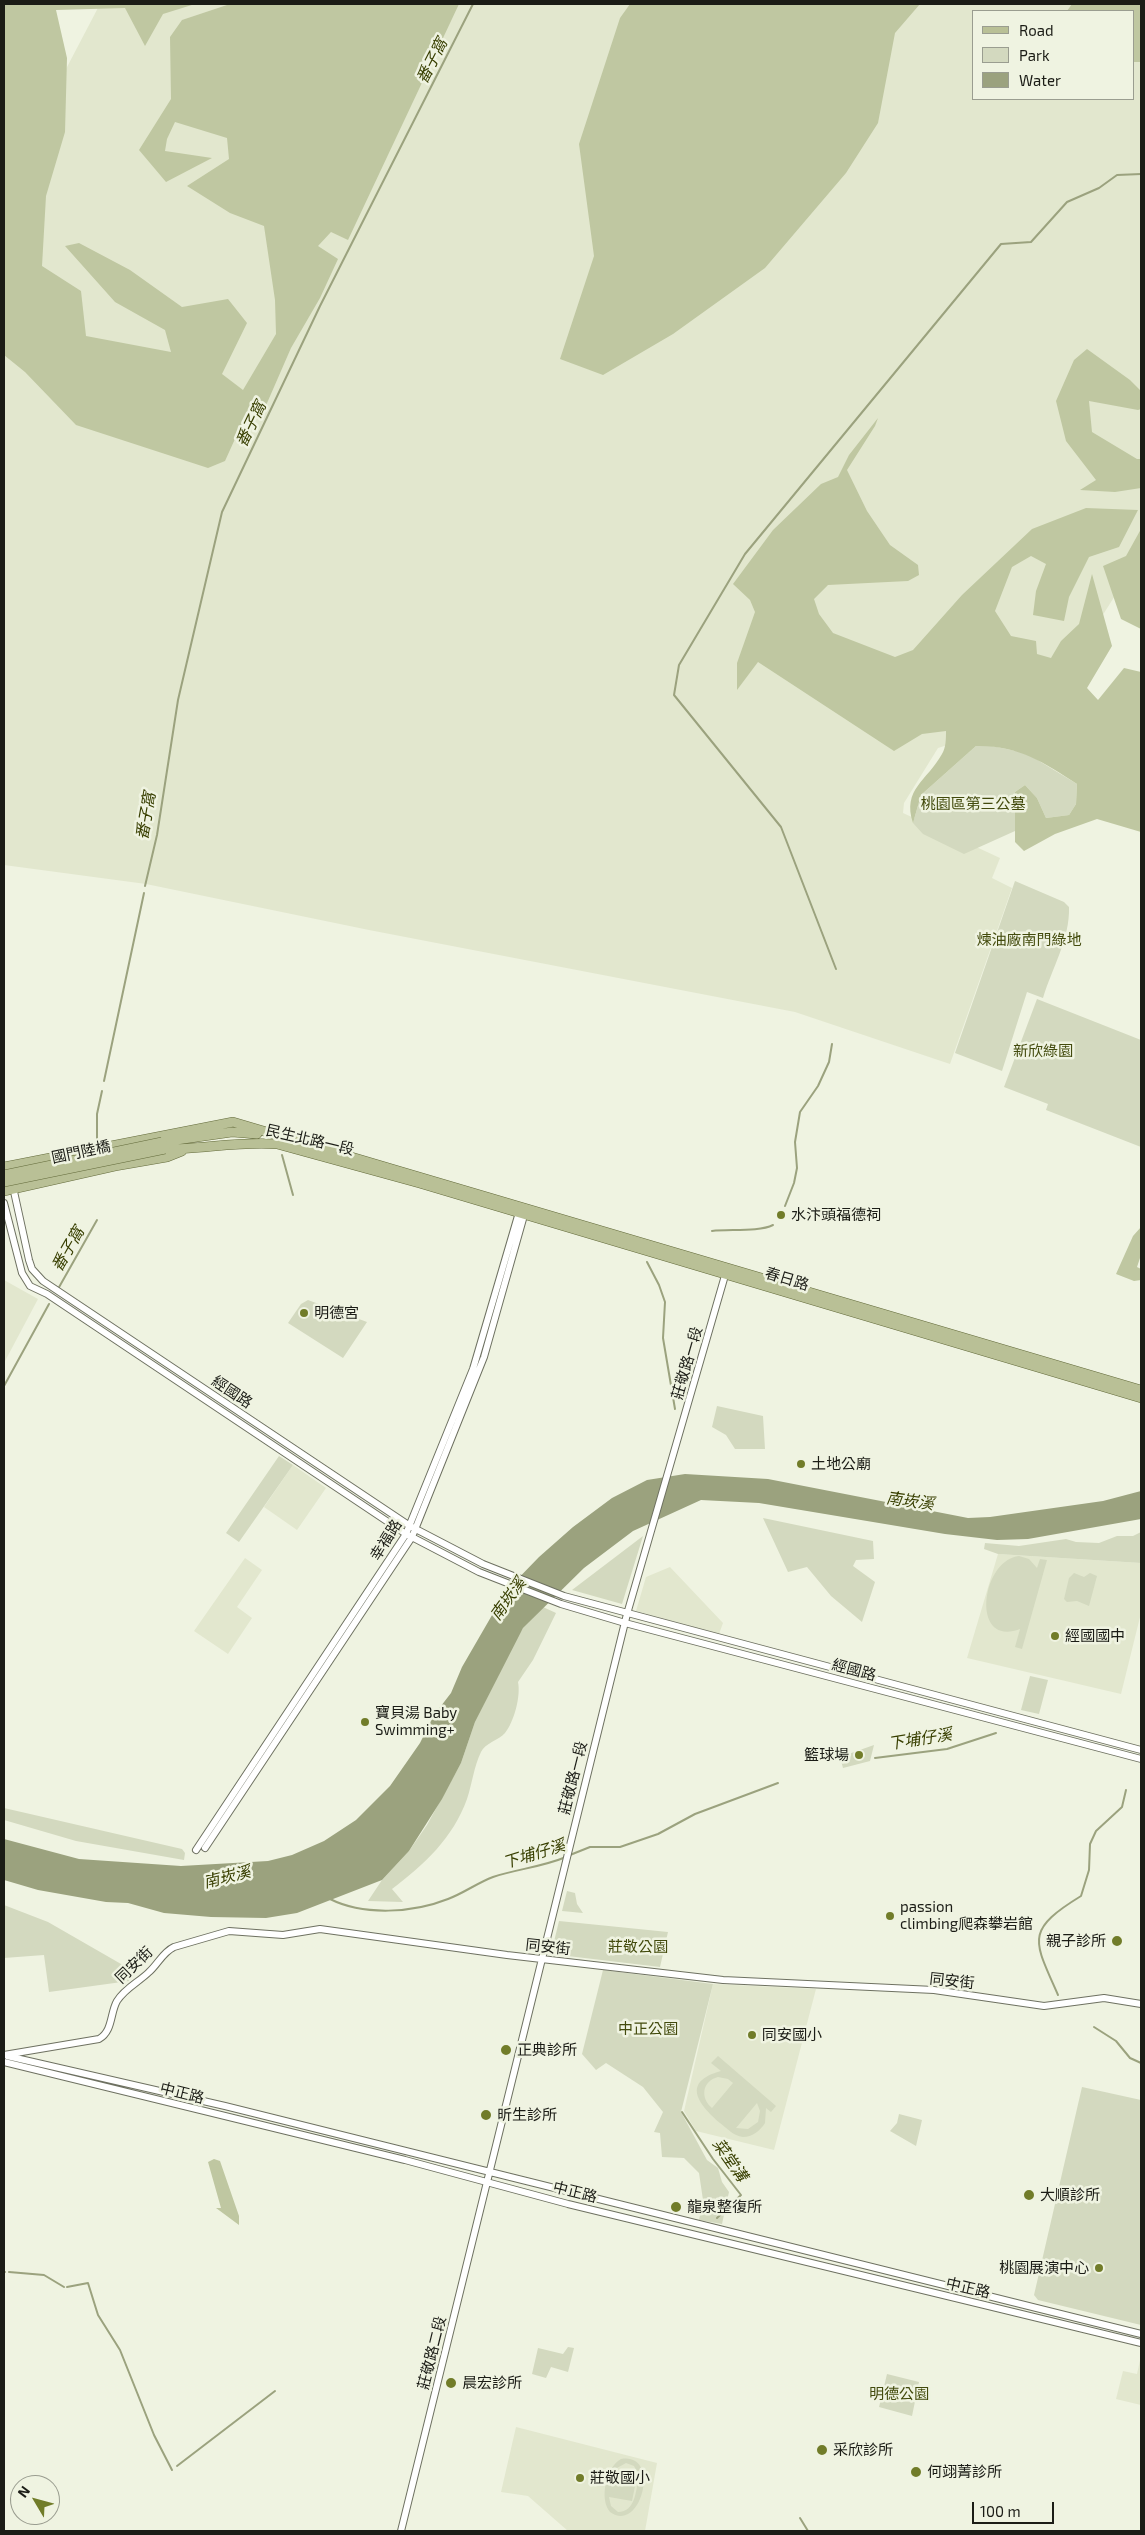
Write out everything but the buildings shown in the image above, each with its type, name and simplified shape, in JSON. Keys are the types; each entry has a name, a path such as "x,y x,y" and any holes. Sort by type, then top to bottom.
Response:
{"main road":[{"path":"232,1143 233,1122"},
{"path":"4,1170 233,1122 274,1136"},
{"path":"163,1146 232,1132 274,1136"},
{"name":"民生北路一段","path":"274,1136 427,1182"},
{"name":"民生北路一段","path":"187,1149 232,1143 277,1144 427,1182"},
{"path":"163,1146 187,1149"},
{"name":"國門陸橋","path":"4,1170 163,1146"},
{"name":"國門陸橋","path":"4,1182 163,1146"},
{"path":"4,1191 115,1166 168,1157 187,1149"},
{"name":"春日路","path":"427,1182 1141,1398"},
{"name":"春日路","path":"726,1272 1141,1390"}],"street":[{"name":"經國路","path":"4,1170 13,1188 32,1269 43,1282 413,1528 468,1557 564,1596 1141,1750"},
{"name":"經國路","path":"4,1203 22,1273 30,1286 57,1301 409,1535 479,1572 561,1604 625,1623 1141,1759"},
{"name":"幸福路","path":"205,1848 413,1528 484,1357 522,1210"},
{"path":"4,1220 10,1225"},
{"name":"莊敬路一段","path":"487,2182 627,1614 726,1272"},
{"name":"幸福路","path":"196,1850 409,1535"},
{"name":"同安街","path":"4,2055 99,2039 108,2032 114,2008 121,1995 150,1971 167,1951 181,1944 229,1931 282,1935 311,1930 329,1930 541,1959 724,1980 934,1990 1044,2006 1104,1998 1141,2004"},
{"name":"中正路","path":"4,2055 157,2089 1141,2334"},
{"name":"中正路","path":"4,2062 487,2182 568,2204 1141,2343"},
{"name":"莊敬路二段","path":"401,2531 487,2182"}],"shaded area":[{"path":"4,4 195,4 163,14 145,46 125,8 56,10 67,58 65,132 46,196 42,266 81,291 86,336 171,352 165,330 115,302 65,246 79,243 130,270 182,307 228,299 247,323 222,374 243,390 276,334 275,300 264,226 230,213 187,186 229,159 227,138 175,122 167,139 165,151 212,158 166,182 139,150 171,99 170,37 182,20 230,4 459,4 348,240 331,232 318,246 338,259 320,298 291,348 264,410 249,408 225,461 208,468 76,425 25,372 4,355"},
{"path":"100,4 1141,4 1141,572 1123,583 1039,716 938,748 904,803 903,813 1000,858 992,878 1012,888 950,1064 795,1012 369,930 146,884 4,865 4,141 44,111"},
{"path":"630,4 920,4 895,33 878,123 846,173 765,268 673,334 603,375 560,359 594,256 579,144 620,18"},
{"path":"1072,4 1141,4 1141,62 1135,62 1135,10 1068,10"},
{"path":"1087,349 1130,380 1141,391 1141,409 1138,410 1089,401 1092,432 1137,459 1141,459 1141,488 1115,492 1080,490 1096,480 1066,441 1056,401 1074,360"},
{"path":"878,418 875,426 847,470 867,511 890,545 918,565 919,575 908,581 828,585 814,599 819,614 833,633 895,657 913,650 962,595 1032,529 1086,508 1138,510 1119,547 1089,557 1069,597 1064,621 1033,615 1036,591 1046,564 1031,556 1012,567 995,611 1011,636 1036,641 1037,654 1051,658 1061,641 1079,624 1092,574 1112,646 1087,688 1098,700 1124,668 1141,672 1141,832 1097,819 1055,834 1024,851 1015,842 1015,792 1025,785 1037,798 1046,818 1069,815 1076,804 1077,784 1030,756 1005,748 991,746 976,746 921,795 913,823 910,811 913,793 943,752 946,743 946,731 922,734 894,751 758,662 737,690 737,663 755,612 750,600 733,584 773,530 821,484 838,477 849,455"},
{"path":"1141,529 1141,629 1121,619 1103,566 1126,556"},
{"path":"1141,1227 1141,1255 1137,1267 1141,1269 1141,1280 1134,1281 1116,1274 1133,1236"},
{"path":"4,1280 38,1299 4,1363"},
{"path":"293,1465 326,1488 297,1530 264,1507"},
{"name":"經國國中","path":"998,1554 1141,1563 1141,1613 1121,1694 967,1658"},
{"path":"245,1558 262,1570 237,1607 252,1618 228,1654 194,1631"},
{"path":"670,1567 723,1623 719,1634 636,1611 646,1577"},
{"name":"同安國小","path":"713,1984 816,1989 774,2150 696,2131 684,2111"},
{"path":"214,2159 220,2161 239,2216 239,2225 216,2208 221,2208 208,2162"},
{"path":"1141,2356 1141,2405 1116,2399 1123,2371 1137,2374"},
{"name":"莊敬國小","path":"516,2427 657,2463 645,2531 568,2531 528,2496 501,2492"}],"green space":[{"name":"桃園區第三公墓","path":"976,746 992,746 1026,753 1077,784 1076,804 1069,815 1046,818 1037,798 1025,785 1015,792 1015,831 964,854 923,834 913,823 921,795"},
{"name":"煉油廠南門綠地","path":"1015,881 1064,902 1069,907 1069,919 1064,942 1043,998 1027,992 1002,1071 955,1053"},
{"name":"新欣綠園","path":"1037,999 1141,1040 1141,1147 1046,1110 1048,1104 1004,1087"},
{"path":"308,1300 367,1322 343,1358 288,1323 301,1304"},
{"path":"717,1406 763,1416 765,1449 735,1449 726,1435 712,1427"},
{"path":"279,1456 293,1465 239,1542 226,1533"},
{"path":"763,1518 873,1541 874,1559 856,1560 853,1566 875,1582 862,1622 831,1596 807,1567 788,1572"},
{"path":"1141,1532 1141,1563 998,1554 984,1549 985,1543 1019,1546 1066,1539 1076,1542 1099,1543 1117,1536 1133,1536"},
{"path":"643,1536 622,1604 572,1590"},
{"path":"1019,1556 1029,1559 1037,1568 1040,1559 1047,1560 1022,1649 1015,1647 1020,1629 1004,1631 993,1626 988,1615 986,1601 989,1586 996,1572 1006,1561"},
{"path":"1074,1573 1084,1577 1090,1573 1097,1576 1089,1606 1077,1601 1067,1602 1064,1599 1069,1578"},
{"path":"543,1607 556,1613 533,1660 518,1682 518,1701 508,1728 505,1733 486,1746 481,1752 467,1799 454,1826 436,1850 392,1889 403,1902 368,1901 382,1880 409,1851 427,1825 461,1763 475,1722 516,1639 523,1628"},
{"path":"1030,1676 1048,1680 1039,1714 1021,1710"},
{"name":"籃球場","path":"874,1745 870,1761 843,1768 840,1757"},
{"path":"4,1808 182,1849 185,1853 184,1860 76,1841 4,1820"},
{"path":"567,1891 575,1893 577,1904 583,1913 562,1911"},
{"path":"4,1905 48,1922 128,1968 129,1981 49,1992 44,1955 4,1958"},
{"name":"莊敬公園","path":"559,1921 668,1932 660,1967 551,1954"},
{"name":"中正公園","path":"603,1970 713,1984 681,2112 707,2160 718,2168 722,2182 729,2192 722,2224 699,2220 703,2200 699,2173 684,2158 662,2157 660,2133 654,2132 663,2112 643,2087 606,2063 596,2070 582,2054"},
{"path":"718,2056 776,2106 771,2112 766,2108 765,2123 756,2133 743,2137 733,2133 712,2116 700,2101 697,2087 701,2081 721,2071 711,2063","holes":["718,2077 728,2079 733,2083 712,2108 706,2100 704,2090 709,2082","757,2103 760,2111 758,2122 748,2129 736,2128"]},
{"path":"1082,2087 1141,2100 1141,2325 1038,2300 1034,2295"},
{"path":"899,2114 922,2120 916,2146 890,2131 897,2123"},
{"path":"568,2347 574,2348 568,2372 551,2367 546,2378 532,2374 538,2348 563,2354"},
{"name":"明德公園","path":"887,2374 919,2382 912,2416 879,2407"},
{"path":"621,2459 634,2460 641,2468 644,2479 638,2503 631,2512 621,2516 610,2512 605,2499 608,2476 616,2463","holes":["626,2463 634,2466 639,2476 632,2504 624,2511 618,2512 611,2506 609,2497 632,2501 637,2476 616,2471 617,2468"]}],"water":[{"name":"南崁溪","path":"685,1474 768,1479 968,1518 990,1517 1103,1501 1141,1491 1141,1519 1028,1539 997,1540 945,1534 759,1503 701,1500 633,1531 584,1568 523,1628 475,1722 461,1763 442,1799 409,1851 382,1880 297,1913 266,1918 211,1917 164,1913 128,1903 106,1902 38,1890 4,1880 4,1839 79,1859 181,1866 268,1861 292,1855 324,1841 356,1820 390,1786 420,1743 434,1715 451,1693 462,1667 506,1591 539,1557 573,1527 612,1498 647,1480"}],"waterway":[{"name":"番子窩","path":"145,886 157,835 178,700 222,512 320,306 473,4"},
{"path":"836,969 781,827 674,695 679,665 745,554 1001,244 1031,242 1067,202 1099,188 1117,175 1141,174"},
{"name":"番子窩","path":"104,1081 144,893"},
{"path":"785,1206 794,1183 797,1168 795,1142 800,1112 818,1086 829,1062 832,1044"},
{"name":"番子窩","path":"97,1142 97,1114 102,1091"},
{"path":"282,1155 293,1195"},
{"name":"番子窩","path":"58,1289 97,1220"},
{"path":"712,1231 752,1229 773,1225"},
{"path":"647,1262 659,1285 665,1302 663,1338 675,1409"},
{"name":"番子窩","path":"4,1386 49,1304"},
{"name":"下埔仔溪","path":"875,1758 947,1749 996,1733"},
{"name":"下埔仔溪","path":"570,1855 590,1847 620,1847 658,1834 695,1814 778,1783"},
{"name":"下埔仔溪","path":"1058,1995 1043,1961 1040,1949 1039,1938 1042,1928 1050,1918 1081,1896 1089,1870 1090,1844 1096,1831 1122,1807 1126,1790"},
{"name":"下埔仔溪","path":"330,1899 358,1908 389,1911 404,1910 434,1904 454,1897 493,1877 566,1857"},
{"name":"下埔仔溪","path":"1094,2027 1116,2041 1130,2058 1141,2063"},
{"name":"菜堂溝","path":"682,2112 713,2159 741,2195 717,2218"},
{"path":"9,2272 44,2275 64,2287"},
{"path":"67,2287 88,2283 98,2315 120,2350 154,2435 172,2470"},
{"path":"177,2466 275,2391"},
{"name":"菜堂溝","path":"800,2518 808,2531"}],"place":[{"name":"水汴頭福德祠","path":"781,1215"},
{"name":"明德宮","path":"304,1313"},
{"name":"土地公廟","path":"801,1464"},
{"name":"經國國中","path":"1055,1636"},
{"name":"寶貝湯 Baby Swimming+","path":"365,1722"},
{"name":"籃球場","path":"859,1755"},
{"name":"passion climbing爬森攀岩館","path":"890,1916"},
{"name":"親子診所","path":"1117,1941"},
{"name":"同安國小","path":"752,2035"},
{"name":"正典診所","path":"506,2050"},
{"name":"昕生診所","path":"486,2115"},
{"name":"大順診所","path":"1029,2195"},
{"name":"龍泉整復所","path":"676,2207"},
{"name":"桃園展演中心","path":"1099,2268"},
{"name":"晨宏診所","path":"451,2383"},
{"name":"采欣診所","path":"822,2450"},
{"name":"何翊菁診所","path":"916,2472"},
{"name":"莊敬國小","path":"580,2478"}]}
